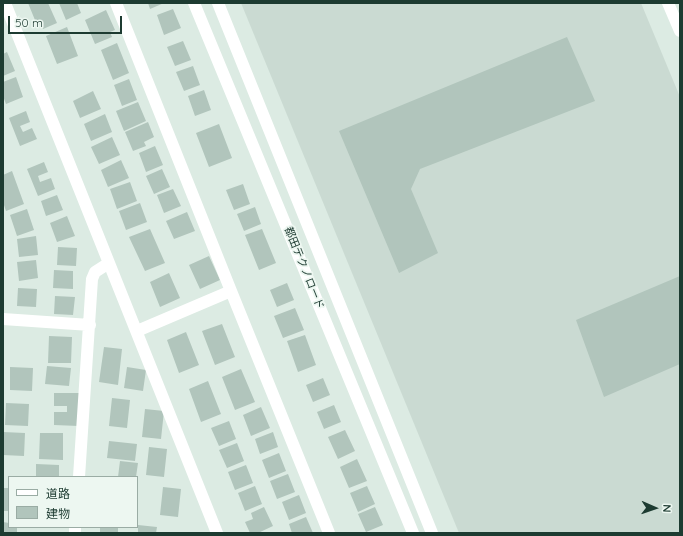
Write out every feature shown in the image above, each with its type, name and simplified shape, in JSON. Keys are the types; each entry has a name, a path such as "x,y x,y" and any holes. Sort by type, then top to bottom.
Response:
{"street":[{"path":"5,3 217,533"},
{"path":"116,3 230,291 329,533"},
{"name":"都田テクノロード","path":"194,3 413,533"},
{"name":"都田テクノロード","path":"218,3 432,533"},
{"path":"668,3 680,32"},
{"path":"79,476 92,279 95,272 109,263"},
{"path":"136,331 230,291"},
{"path":"3,319 90,325"}],"shaded area":[{"path":"241,3 641,3 680,97 680,533 459,533"}],"building":[{"path":"28,3 48,3 57,23 43,29 41,24 37,25"},
{"path":"59,3 77,3 81,13 66,20"},
{"path":"148,3 164,3 150,9"},
{"path":"173,9 181,28 164,35 157,15"},
{"path":"106,10 115,30 110,32 112,37 95,44 85,20"},
{"path":"67,27 78,56 57,64 46,36"},
{"path":"567,37 595,101 420,169 411,189 438,253 399,273 339,131"},
{"path":"183,41 191,60 175,66 167,47"},
{"path":"117,43 129,73 113,80 101,50"},
{"path":"7,52 15,71 3,76 3,54"},
{"path":"193,66 200,85 184,91 176,72"},
{"path":"16,77 23,97 6,104 3,96 3,82"},
{"path":"129,79 137,100 122,106 114,85"},
{"path":"204,90 211,110 195,116 188,96"},
{"path":"93,91 101,109 80,118 73,101"},
{"path":"138,102 146,121 124,131 116,111"},
{"path":"26,111 30,122 20,126 23,132 32,128 37,139 20,146 9,118"},
{"path":"105,114 112,132 91,141 84,124"},
{"path":"148,122 154,137 144,142 146,146 133,151 125,132"},
{"path":"219,124 232,158 209,167 196,133"},
{"path":"112,137 120,155 99,164 91,147"},
{"path":"155,146 163,165 146,172 139,153"},
{"path":"121,160 129,178 108,187 101,170"},
{"path":"44,162 48,172 38,176 40,182 51,178 55,189 38,196 27,169"},
{"path":"162,169 170,187 154,194 146,176"},
{"path":"12,171 24,204 6,211 3,202 3,175"},
{"path":"130,182 137,201 117,209 110,189"},
{"path":"243,184 250,204 234,210 226,190"},
{"path":"173,189 181,206 164,213 157,195"},
{"path":"57,195 63,210 46,216 41,201"},
{"path":"140,203 147,222 126,230 119,211"},
{"path":"255,207 261,224 244,231 237,214"},
{"path":"27,209 34,230 17,236 10,215"},
{"path":"187,212 195,231 174,239 166,221"},
{"path":"67,216 75,236 57,242 50,223"},
{"path":"150,229 165,263 145,271 129,237"},
{"path":"262,229 276,263 259,270 245,235"},
{"path":"36,236 38,255 19,257 17,239"},
{"path":"58,247 77,248 76,266 57,265"},
{"path":"209,256 220,280 200,289 189,265"},
{"path":"36,260 38,278 19,281 17,262"},
{"path":"54,270 73,271 73,289 53,288"},
{"path":"169,273 180,298 160,307 150,282"},
{"path":"680,276 680,364 604,397 576,320"},
{"path":"287,283 294,300 277,307 270,290"},
{"path":"18,288 37,289 36,307 17,306"},
{"path":"55,296 75,297 73,315 54,314"},
{"path":"295,308 304,330 283,338 274,316"},
{"path":"222,324 235,357 215,365 202,331"},
{"path":"186,332 199,365 179,373 167,340"},
{"path":"305,335 316,365 298,372 287,341"},
{"path":"49,336 72,337 71,363 48,363"},
{"path":"104,347 122,349 118,385 99,382"},
{"path":"47,366 71,368 69,386 45,384"},
{"path":"10,367 33,368 32,391 10,390"},
{"path":"127,367 146,370 143,391 124,388"},
{"path":"241,369 255,402 235,410 222,377"},
{"path":"323,378 330,395 313,402 306,385"},
{"path":"208,381 221,414 201,422 189,389"},
{"path":"54,393 80,393 79,426 54,425 54,412 67,412 67,406 54,406"},
{"path":"112,398 130,400 127,428 109,426"},
{"path":"6,403 29,404 28,426 5,425"},
{"path":"334,405 341,422 324,429 317,412"},
{"path":"261,407 270,428 251,436 243,415"},
{"path":"145,409 164,411 161,439 142,437"},
{"path":"229,421 236,439 219,446 211,428"},
{"path":"345,430 355,451 338,459 328,437"},
{"path":"3,432 25,433 24,456 3,455"},
{"path":"273,432 278,447 260,454 255,439"},
{"path":"40,433 63,433 63,460 39,459"},
{"path":"109,441 137,444 135,461 107,458"},
{"path":"237,443 244,461 227,468 219,450"},
{"path":"149,447 167,449 164,477 146,475"},
{"path":"279,453 286,471 269,478 262,460"},
{"path":"357,459 367,481 349,488 340,467"},
{"path":"120,461 138,463 136,476 118,476"},
{"path":"36,464 59,465 59,476 36,476"},
{"path":"246,465 253,483 235,490 228,472"},
{"path":"288,474 295,492 277,499 270,481"},
{"path":"255,486 262,504 245,511 238,493"},
{"path":"367,486 375,504 358,512 350,493"},
{"path":"163,487 181,489 178,517 160,515"},
{"path":"3,488 8,488 8,511 3,511"},
{"path":"299,495 306,513 289,520 282,502"},
{"path":"264,507 273,526 258,533 250,533 245,522 253,519 251,513"},
{"path":"375,507 383,525 366,532 358,514"},
{"path":"306,517 313,533 292,533 289,524"},
{"path":"3,522 8,523 8,528 17,528 17,533 3,533"},
{"path":"138,525 157,527 156,533 138,533"},
{"path":"100,528 118,528 118,533 100,533"}]}
